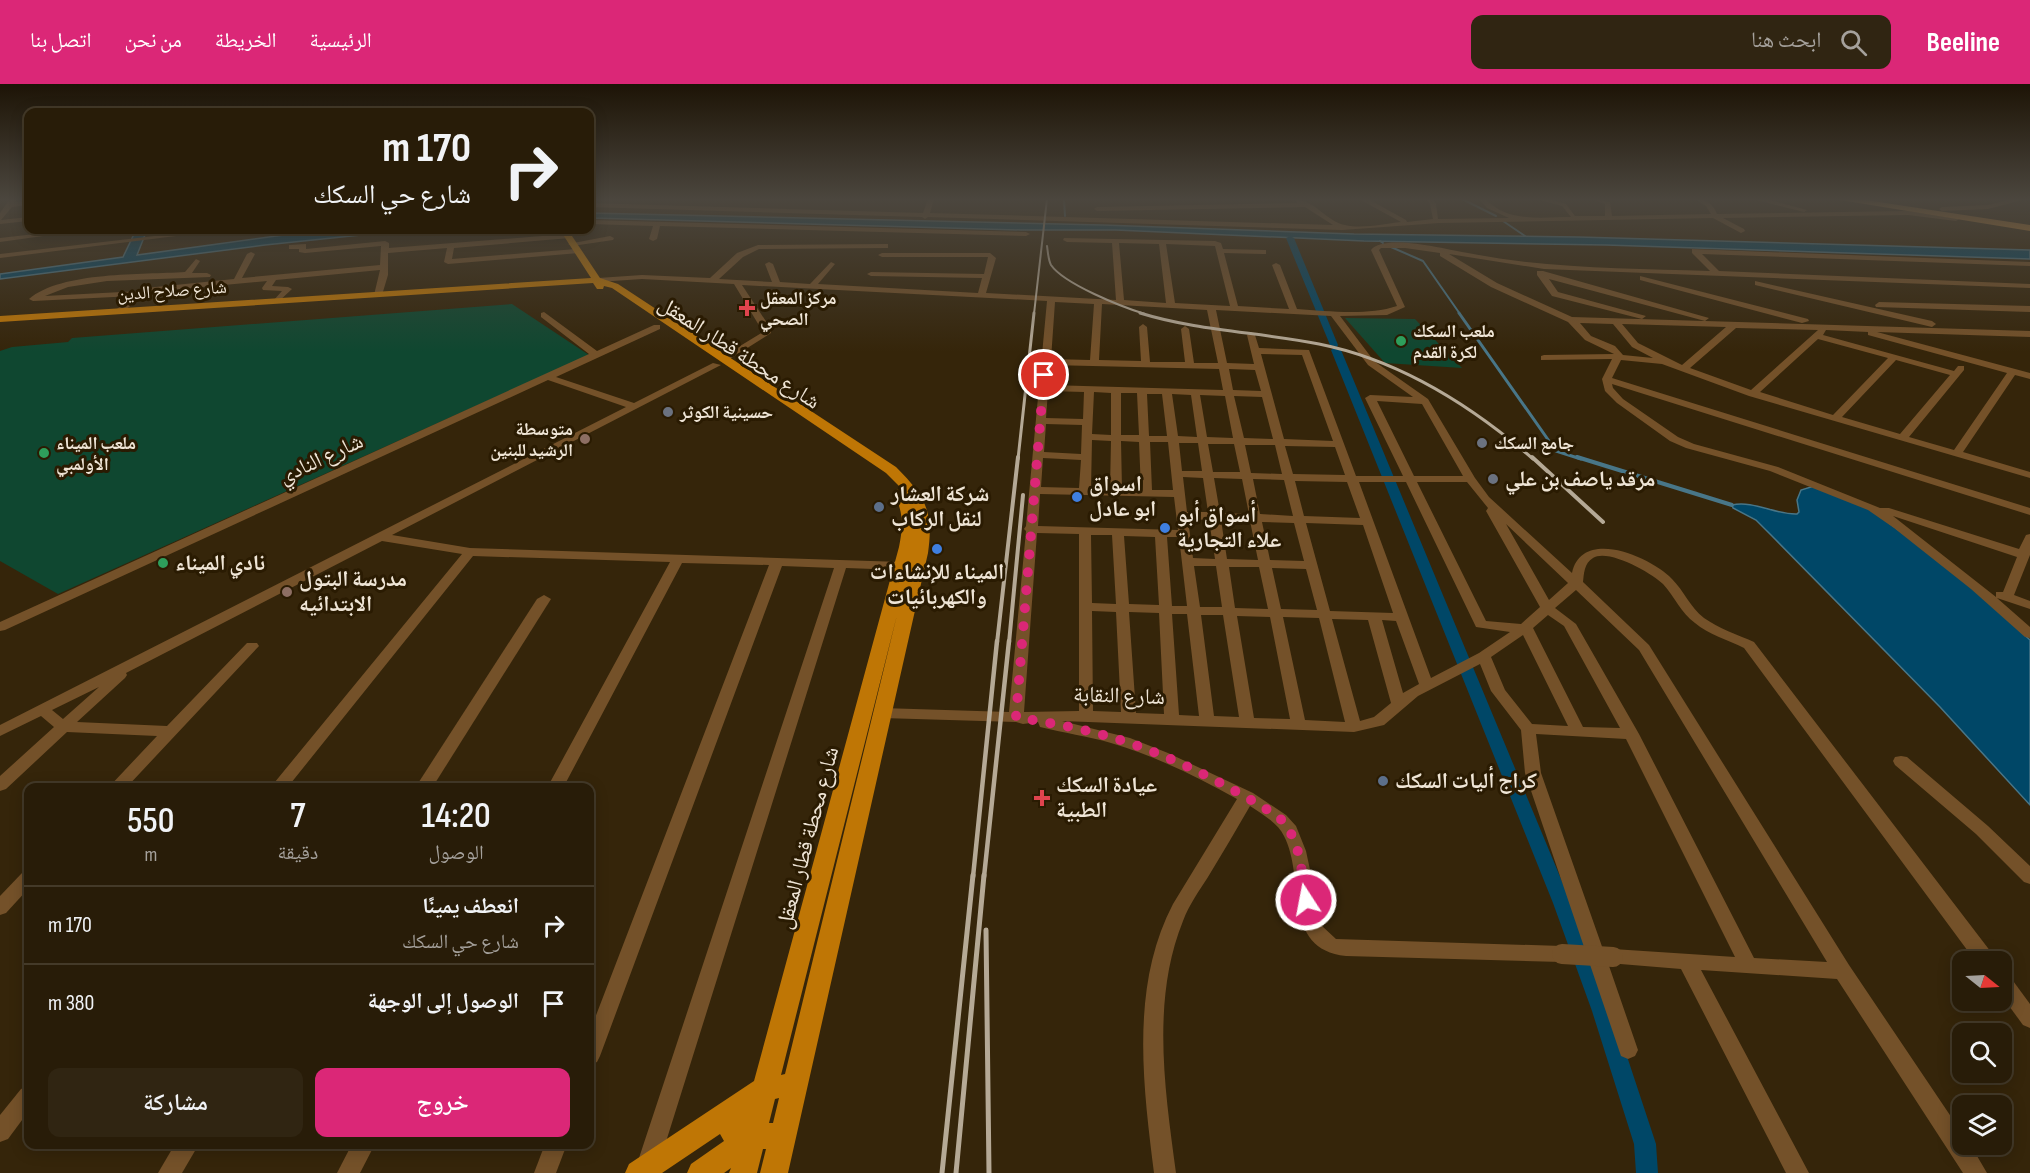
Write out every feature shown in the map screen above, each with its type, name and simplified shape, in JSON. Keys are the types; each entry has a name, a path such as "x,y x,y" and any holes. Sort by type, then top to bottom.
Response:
{"main road":[{"path":"576,250 598,280"},
{"path":"538,284 569,275 584,263"},
{"name":"شارع صلاح الدين","path":"0,319 598,280"},
{"name":"شارع محطة قطار المعقل","path":"598,280 601,289 657,327 721,362 891,470 909,488 921,506 925,529 774,1173"},
{"name":"شارع محطة قطار المعقل","path":"598,280 615,286 871,468 903,496 910,508 911,520 902,566 766,1088 746,1141 743,1173"},
{"path":"520,285 578,289 611,296"},
{"path":"643,1171 766,1088 795,1085"},
{"path":"724,1116 746,1141"},
{"path":"700,1173 746,1141 783,1135"}],"street":[{"path":"0,256 57,250"},
{"path":"303,250 340,260 384,267"},
{"path":"207,275 189,276 187,274 66,284 41,293 33,299 273,279 367,250"},
{"path":"378,295 385,251 398,250"},
{"path":"450,250 448,262 529,256 545,250"},
{"path":"528,250 529,256"},
{"path":"712,281 740,255 752,250"},
{"path":"876,250 990,255 992,256 981,296"},
{"path":"862,289 884,250"},
{"path":"951,254 952,250"},
{"path":"1116,250 1120,303"},
{"path":"1163,250 1172,305"},
{"path":"598,280 642,278 712,281 1304,313 1387,312 1401,307 1401,302 1375,250"},
{"path":"1427,250 1472,256 1538,271 1731,324"},
{"path":"1235,309 1220,251 1263,252"},
{"path":"1718,275 1695,251 2030,264"},
{"path":"1439,252 1494,285 1571,320 1580,326 1586,337 1616,350 1618,356 1607,379 1608,389 1614,397 1679,441 1763,465 1857,501 2024,555"},
{"path":"236,282 251,254"},
{"path":"187,274 196,261"},
{"path":"769,264 777,285"},
{"path":"811,287 831,264"},
{"path":"1276,265 1294,312"},
{"path":"1538,271 1618,271 2030,286"},
{"path":"1538,271 1555,294 1667,322"},
{"path":"1618,271 1827,327"},
{"path":"871,274 987,276"},
{"path":"1730,276 1961,331"},
{"path":"120,311 158,277"},
{"path":"273,279 266,288 288,288 277,301"},
{"path":"0,731 635,407 763,337 767,329 737,283"},
{"path":"1051,299 1016,717 1081,729 1127,743 1165,758 1247,798 1276,815 1291,831 1312,928 1326,943 1347,948 1562,954 1842,971"},
{"path":"1094,363 1098,302"},
{"path":"1852,305 2030,309"},
{"path":"1211,308 1299,725"},
{"path":"1329,314 1371,363 1425,401 1548,609 1569,624 1631,734 1748,964"},
{"path":"544,315 597,355"},
{"path":"1571,320 2030,334"},
{"path":"1615,321 1635,345 1683,369 1752,394 2030,475"},
{"path":"1683,369 1731,324"},
{"name":"شارع النادي","path":"0,627 657,327"},
{"path":"1143,327 1146,364"},
{"path":"1752,394 1827,327"},
{"path":"1849,327 2030,376"},
{"path":"1185,329 1190,366"},
{"path":"1251,335 1354,727"},
{"path":"1816,336 1956,374"},
{"path":"1255,351 1306,352 1340,444 1357,479 1367,522 1426,685"},
{"path":"1544,358 1592,354 1670,364"},
{"path":"1835,418 1894,357"},
{"path":"1902,438 1968,359"},
{"path":"1045,362 1259,367"},
{"path":"1957,453 2013,371"},
{"path":"548,377 635,407"},
{"path":"1607,379 2030,512"},
{"path":"1043,388 1266,394"},
{"path":"1085,491 1089,389"},
{"path":"1116,390 1116,492"},
{"path":"1142,391 1147,493"},
{"path":"1167,391 1207,721"},
{"path":"1195,392 1247,723"},
{"path":"1425,401 1370,398 1406,479 1481,624 1524,628 1578,731"},
{"path":"1040,421 1088,422"},
{"path":"1087,437 1340,444"},
{"path":"1037,455 1085,457"},
{"path":"1177,474 1357,479 1470,479"},
{"path":"1034,490 1179,494"},
{"path":"1485,499 1634,637 1653,661 1842,971 1976,1173"},
{"path":"1857,501 1898,525 1976,586 2030,634"},
{"path":"1182,515 1367,522"},
{"path":"1030,529 1184,534"},
{"path":"1085,531 1086,716"},
{"path":"1118,532 1129,718"},
{"path":"1161,533 1172,720"},
{"path":"381,537 470,552 902,566"},
{"path":"2007,597 2030,538"},
{"path":"282,783 470,552"},
{"path":"1576,583 1580,564 1588,555 1607,552 1632,559 1667,581 1690,612 1701,622 1749,645 1979,951"},
{"path":"558,783 678,559"},
{"path":"594,1045 777,562"},
{"path":"1188,562 1311,565"},
{"path":"643,1171 841,564"},
{"name":"شارع النقابة","path":"882,713 1016,717 1086,716 1354,727 1379,722 1426,685 1480,658 1524,628 1576,583"},
{"path":"1976,586 2030,605"},
{"path":"426,783 543,599"},
{"path":"1085,607 1401,617"},
{"path":"1374,616 1399,704"},
{"path":"121,783 252,646"},
{"path":"1480,658 1498,691 1528,729 1533,773 1628,1050"},
{"path":"0,785 133,663"},
{"path":"42,710 64,727 170,731"},
{"path":"1528,729 1631,734"},
{"path":"1901,761 1982,830 2030,877"},
{"path":"1165,1173 1154,1084 1152,1035 1156,991 1164,953 1171,926 1247,798"},
{"path":"0,908 24,883"},
{"path":"1686,961 1798,1173"},
{"path":"2012,995 2030,1019"},
{"path":"0,1132 24,1101"},
{"path":"169,1173 185,1149"},
{"path":"348,1173 361,1149"},
{"path":"545,1173 554,1149"}],"green space":[{"path":"512,304 589,355 58,594 0,561 0,351 12,347 68,342 72,338"},
{"name":"ملعب السكك لكرة القدم","path":"1345,318 1415,319 1462,368 1385,363"}],"water":[{"path":"126,250 139,250 137,255 175,250 227,250 0,279 0,274 123,257"},
{"path":"1752,250 2030,250 2030,259"},
{"path":"1814,486 1870,509 1958,574 2030,640 2030,805 1940,707 1772,536 1756,520 1733,508 1732,505 1748,504 1797,514 1799,512 1797,500 1801,490"}],"waterway":[{"path":"1295,250 1334,345"},
{"path":"1397,250 1423,261 1460,314"},
{"path":"1459,313 1556,451 1581,459"},
{"path":"1336,350 1562,903 1602,1011 1645,1144 1647,1173"},
{"path":"1577,457 1732,505"}],"railway":[{"path":"1034,314 1041,250"},
{"path":"1048,250 1051,265 1068,280 1145,314"},
{"path":"1018,459 1034,313"},
{"path":"1140,313 1206,328 1319,344 1378,361 1406,373 1460,404 1510,439 1533,459"},
{"path":"997,643 1018,457"},
{"path":"1532,457 1603,522"},
{"path":"1009,643 1023,495"},
{"path":"973,877 997,641"},
{"path":"984,877 1009,641"},
{"path":"942,1173 973,875"},
{"path":"956,1173 984,875"},
{"path":"986,930 989,1173"}],"place":[{"name":"مركز المعقل الصحي","path":"747,308"},
{"name":"ملعب السكك لكرة القدم","path":"1401,341"},
{"name":"حسينية الكوثر","path":"668,412"},
{"name":"متوسطة الرشيد للبنين","path":"585,439"},
{"name":"جامع السكك","path":"1482,443"},
{"name":"ملعب الميناء الأولمبي","path":"44,453"},
{"name":"مرقد ياصف بن علي","path":"1493,479"},
{"name":"اسواق ابو عادل","path":"1077,497"},
{"name":"شركة العشار لنقل الركاب","path":"879,507"},
{"name":"أسواق أبو علاء التجارية","path":"1165,528"},
{"name":"الميناء للإنشاءات والكهربائيات","path":"937,549"},
{"name":"نادي الميناء","path":"163,563"},
{"name":"مدرسة البتول الابتدائيه","path":"287,592"},
{"name":"كراج أليات السكك","path":"1383,781"},
{"name":"عيادة السكك الطبية","path":"1042,798"}],"route":[{"path":"1044,375 1016,717 1081,729 1145,749 1208,778 1276,815 1291,831 1295,841 1306,900"}]}
